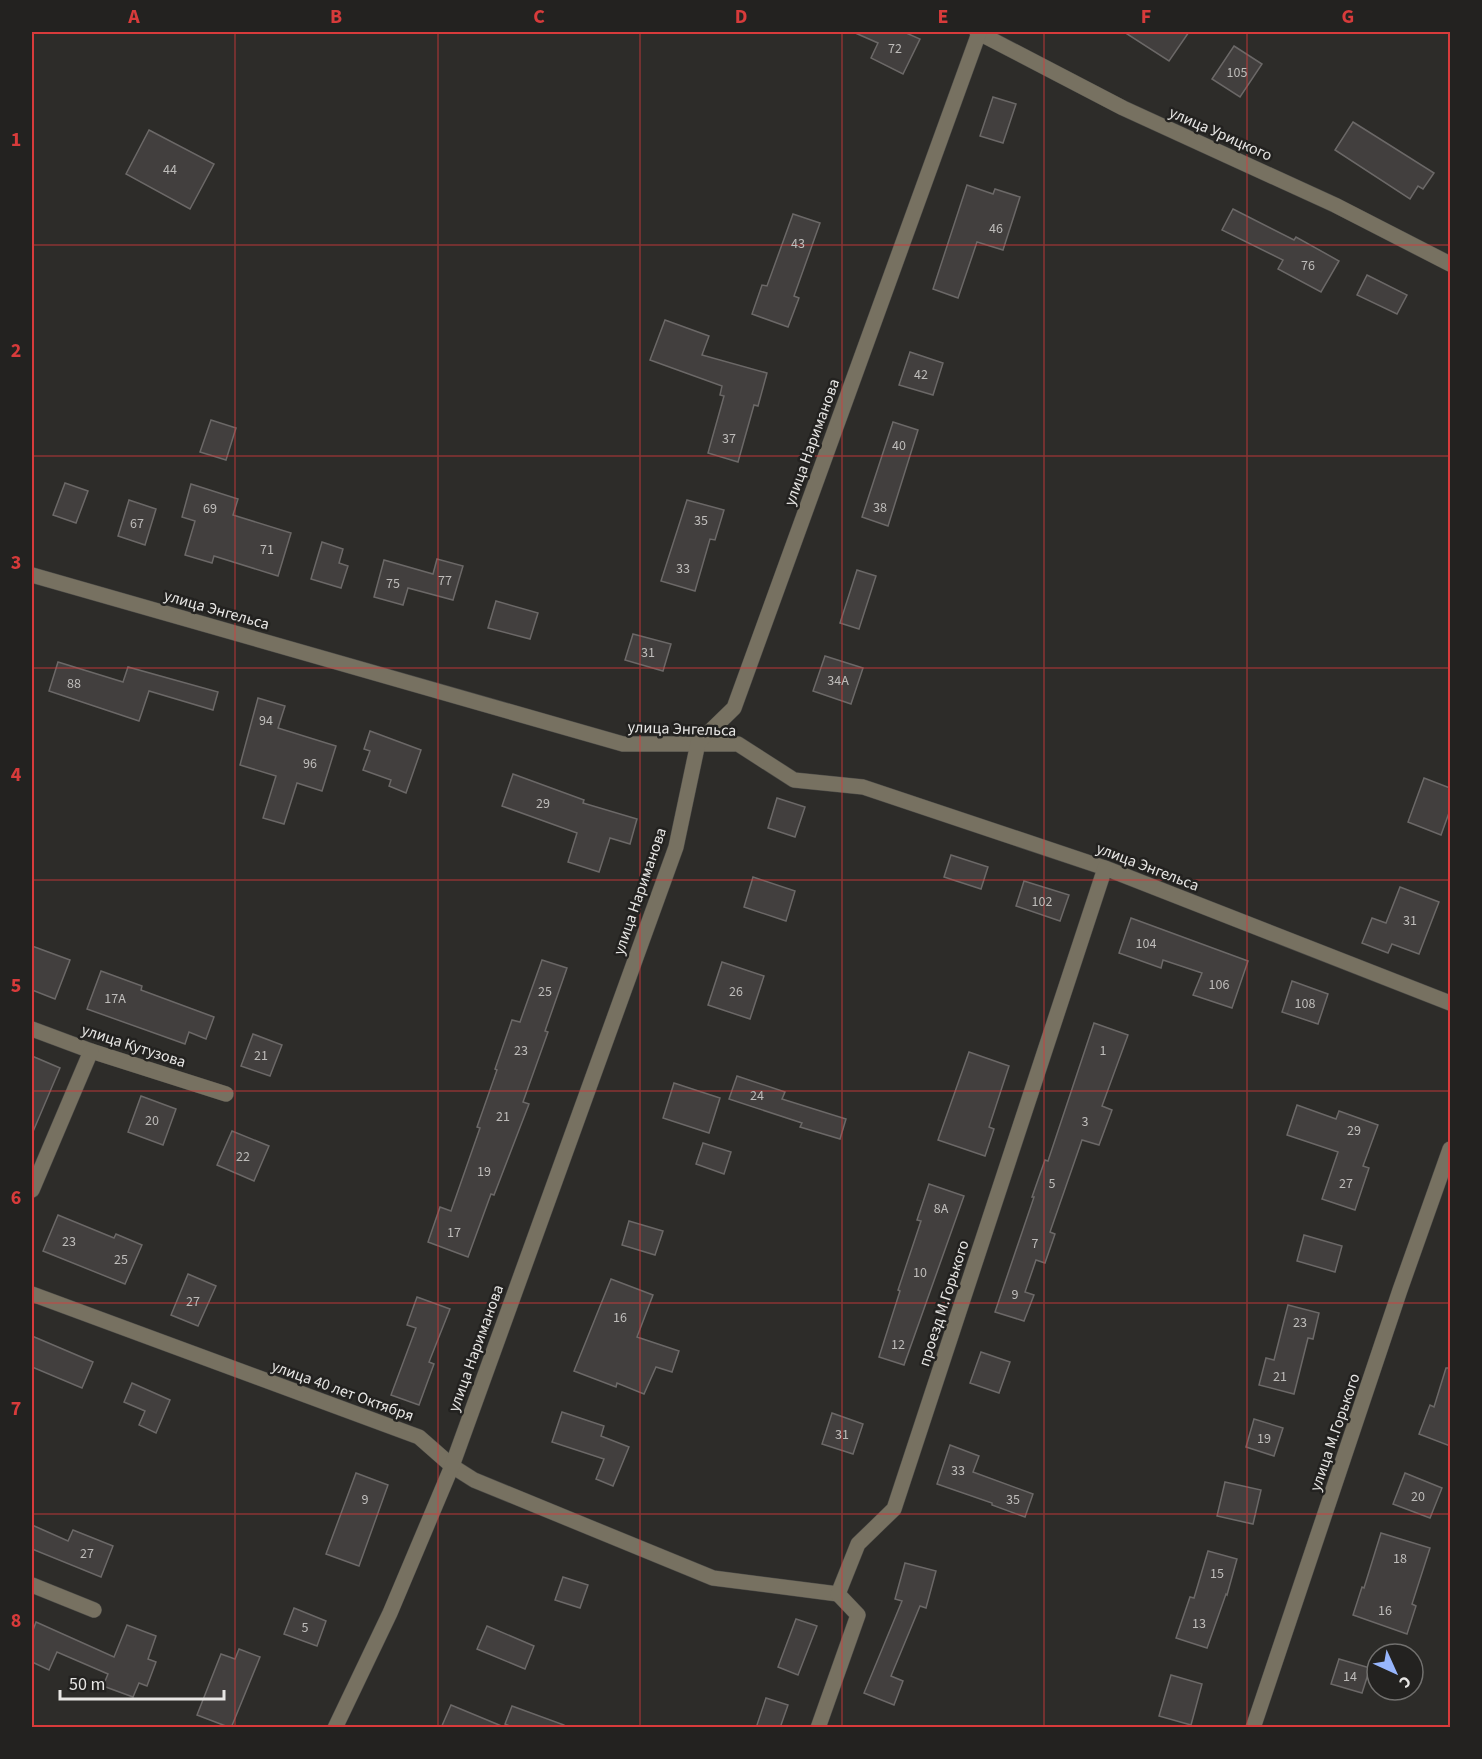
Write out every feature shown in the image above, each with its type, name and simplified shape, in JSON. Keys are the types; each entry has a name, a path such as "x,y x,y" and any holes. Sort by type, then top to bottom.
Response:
{"street":[{"name":"улица Урицкого","path":"978,32 1123,108 1335,205 1450,264"},
{"name":"улица Нариманова","path":"335,1728 390,1613 452,1466 676,847 699,743 734,708 978,32"},
{"name":"улица Энгельса","path":"32,575 622,744 738,744 794,780 863,787 1105,867 1450,1003"},
{"name":"проезд М.Горького","path":"838,1594 858,1544 894,1509 1105,867"},
{"name":"улица Кутузова","path":"32,1029 91,1051 226,1094"},
{"path":"32,1190 91,1051"},
{"name":"улица М.Горького","path":"1253,1728 1400,1290 1450,1149"},
{"name":"улица 40 лет Октября","path":"32,1294 420,1437 452,1466 474,1480 713,1578 838,1594"},
{"path":"32,1585 94,1610"},
{"path":"818,1728 858,1615 838,1594"}],"building":[{"path":"853,32 904,32 920,39 903,74 871,58 878,43"},
{"path":"1124,32 1189,32 1169,61"},
{"path":"1234,46 1262,64 1240,97 1212,79"},
{"path":"993,97 1016,104 1003,143 980,136"},
{"path":"1353,122 1434,173 1423,189 1418,186 1410,199 1335,150"},
{"path":"149,130 214,164 190,209 126,174"},
{"path":"967,185 993,194 995,189 1020,197 1003,250 977,242 958,298 933,289"},
{"path":"1233,209 1294,240 1296,237 1339,261 1321,292 1278,269 1283,260 1222,230"},
{"path":"793,214 820,223 794,296 799,298 788,327 752,314 762,285 767,286"},
{"path":"1367,275 1407,295 1397,314 1357,295"},
{"path":"665,320 709,336 702,355 767,373 758,406 754,405 738,462 708,453 724,396 720,395 722,386 650,360"},
{"path":"910,352 943,363 933,395 899,385"},
{"path":"211,420 236,428 226,460 200,452"},
{"path":"893,422 918,430 888,526 862,517"},
{"path":"65,483 88,491 76,523 53,515"},
{"path":"191,484 238,499 233,515 291,533 278,576 214,556 212,563 185,555 195,521 182,517"},
{"path":"129,500 156,509 145,545 118,536"},
{"path":"687,500 724,510 715,540 710,539 695,591 661,581"},
{"path":"322,542 343,549 339,563 348,566 341,588 311,579"},
{"path":"437,559 463,566 453,600 408,588 403,605 374,597 384,560 433,574"},
{"path":"857,570 876,576 859,629 840,623"},
{"path":"496,601 538,613 530,639 488,628"},
{"path":"633,634 671,644 663,671 625,660"},
{"path":"825,656 863,668 851,704 813,691"},
{"path":"58,662 123,682 128,667 218,692 213,710 149,691 139,721 49,691"},
{"path":"258,698 285,706 278,728 336,746 322,791 297,783 284,824 263,818 276,776 240,765"},
{"path":"370,731 421,750 406,793 389,786 391,780 363,770 370,751 364,749"},
{"path":"513,774 584,800 583,803 637,819 630,844 610,838 599,872 568,862 577,833 502,806"},
{"path":"1424,778 1450,788 1450,810 1441,835 1408,822"},
{"path":"777,798 805,807 795,837 768,828"},
{"path":"951,855 988,867 981,889 944,877"},
{"path":"753,877 795,891 786,921 744,907"},
{"path":"1024,881 1069,895 1060,921 1016,906"},
{"path":"1400,887 1439,902 1419,954 1392,944 1388,953 1362,943 1372,918 1386,923"},
{"path":"1131,918 1248,961 1232,1008 1193,995 1202,973 1163,960 1161,968 1119,953"},
{"path":"32,946 70,960 55,999 32,990"},
{"path":"542,960 567,968 545,1031 548,1032 523,1102 529,1104 494,1195 491,1194 468,1257 428,1242 440,1207 451,1211 480,1128 477,1127 512,1020 520,1022"},
{"path":"722,962 764,976 750,1019 708,1005"},
{"path":"101,971 142,986 141,990 214,1017 206,1039 189,1032 185,1044 87,1009"},
{"path":"1292,981 1328,994 1318,1024 1282,1012"},
{"path":"1094,1023 1128,1035 1102,1106 1112,1110 1099,1145 1082,1140 1050,1232 1055,1234 1045,1263 1036,1260 1025,1292 1034,1295 1024,1321 995,1312 1034,1197 1032,1197 1045,1160 1048,1161"},
{"path":"253,1034 282,1045 270,1076 241,1066"},
{"path":"969,1052 1009,1066 989,1127 994,1129 985,1156 938,1140"},
{"path":"32,1056 60,1068 32,1134"},
{"path":"737,1076 785,1092 782,1099 846,1119 840,1139 800,1127 802,1123 729,1099"},
{"path":"674,1083 720,1098 709,1133 663,1118"},
{"path":"141,1096 176,1109 163,1145 128,1132"},
{"path":"1297,1105 1336,1119 1339,1111 1378,1125 1363,1166 1369,1168 1355,1210 1322,1199 1338,1152 1287,1135"},
{"path":"232,1131 269,1146 254,1181 217,1165"},
{"path":"703,1143 731,1152 724,1174 696,1164"},
{"path":"929,1184 964,1196 904,1365 879,1357 921,1221 917,1220"},
{"path":"58,1215 114,1238 116,1234 142,1245 125,1284 43,1251"},
{"path":"629,1221 663,1231 655,1255 622,1245"},
{"path":"1304,1235 1342,1246 1335,1272 1297,1261"},
{"path":"188,1274 216,1286 198,1326 171,1315"},
{"path":"611,1279 653,1295 637,1337 679,1351 672,1372 656,1367 644,1394 617,1383 616,1387 574,1371"},
{"path":"417,1297 450,1309 429,1362 434,1364 419,1405 391,1395 416,1328 407,1325"},
{"path":"1288,1305 1319,1313 1313,1339 1308,1338 1294,1394 1259,1385 1266,1358 1274,1360"},
{"path":"32,1336 93,1362 82,1388 32,1367"},
{"path":"981,1352 1010,1362 999,1393 970,1383"},
{"path":"1446,1368 1450,1368 1450,1446 1419,1434 1430,1405 1434,1407"},
{"path":"132,1383 170,1400 156,1433 139,1425 145,1411 124,1402"},
{"path":"562,1412 604,1426 601,1436 629,1447 613,1486 596,1479 604,1459 552,1442"},
{"path":"832,1413 863,1424 853,1454 822,1444"},
{"path":"1254,1419 1283,1428 1274,1456 1246,1447"},
{"path":"950,1445 979,1456 973,1472 1033,1494 1025,1517 937,1484"},
{"path":"356,1473 388,1485 359,1566 326,1554"},
{"path":"1405,1473 1442,1488 1430,1518 1393,1504"},
{"path":"1225,1482 1261,1490 1253,1524 1217,1516"},
{"path":"32,1525 68,1541 73,1530 113,1546 101,1577 32,1549"},
{"path":"1381,1533 1430,1548 1412,1604 1416,1606 1407,1634 1353,1615"},
{"path":"1208,1551 1237,1559 1227,1595 1207,1648 1176,1638 1190,1597 1194,1598"},
{"path":"905,1563 936,1571 926,1608 920,1606 891,1676 903,1681 894,1705 864,1693 902,1601 895,1599"},
{"path":"563,1577 588,1585 580,1608 555,1600"},
{"path":"294,1608 326,1621 317,1646 284,1634"},
{"path":"796,1619 817,1626 798,1675 778,1667"},
{"path":"36,1622 114,1657 127,1625 156,1636 148,1659 156,1662 147,1686 139,1683 133,1697 103,1686 108,1674 57,1652 49,1670 32,1662 32,1633"},
{"path":"487,1626 534,1646 525,1669 477,1649"},
{"path":"239,1649 260,1657 231,1728 197,1715 221,1654 235,1659"},
{"path":"1339,1659 1365,1667 1365,1684 1362,1693 1331,1684"},
{"path":"1171,1675 1202,1684 1191,1725 1159,1716"},
{"path":"766,1698 788,1705 780,1728 756,1728"},
{"path":"451,1705 504,1727 441,1728"},
{"path":"512,1706 564,1725 564,1728 515,1728 505,1724"}]}
